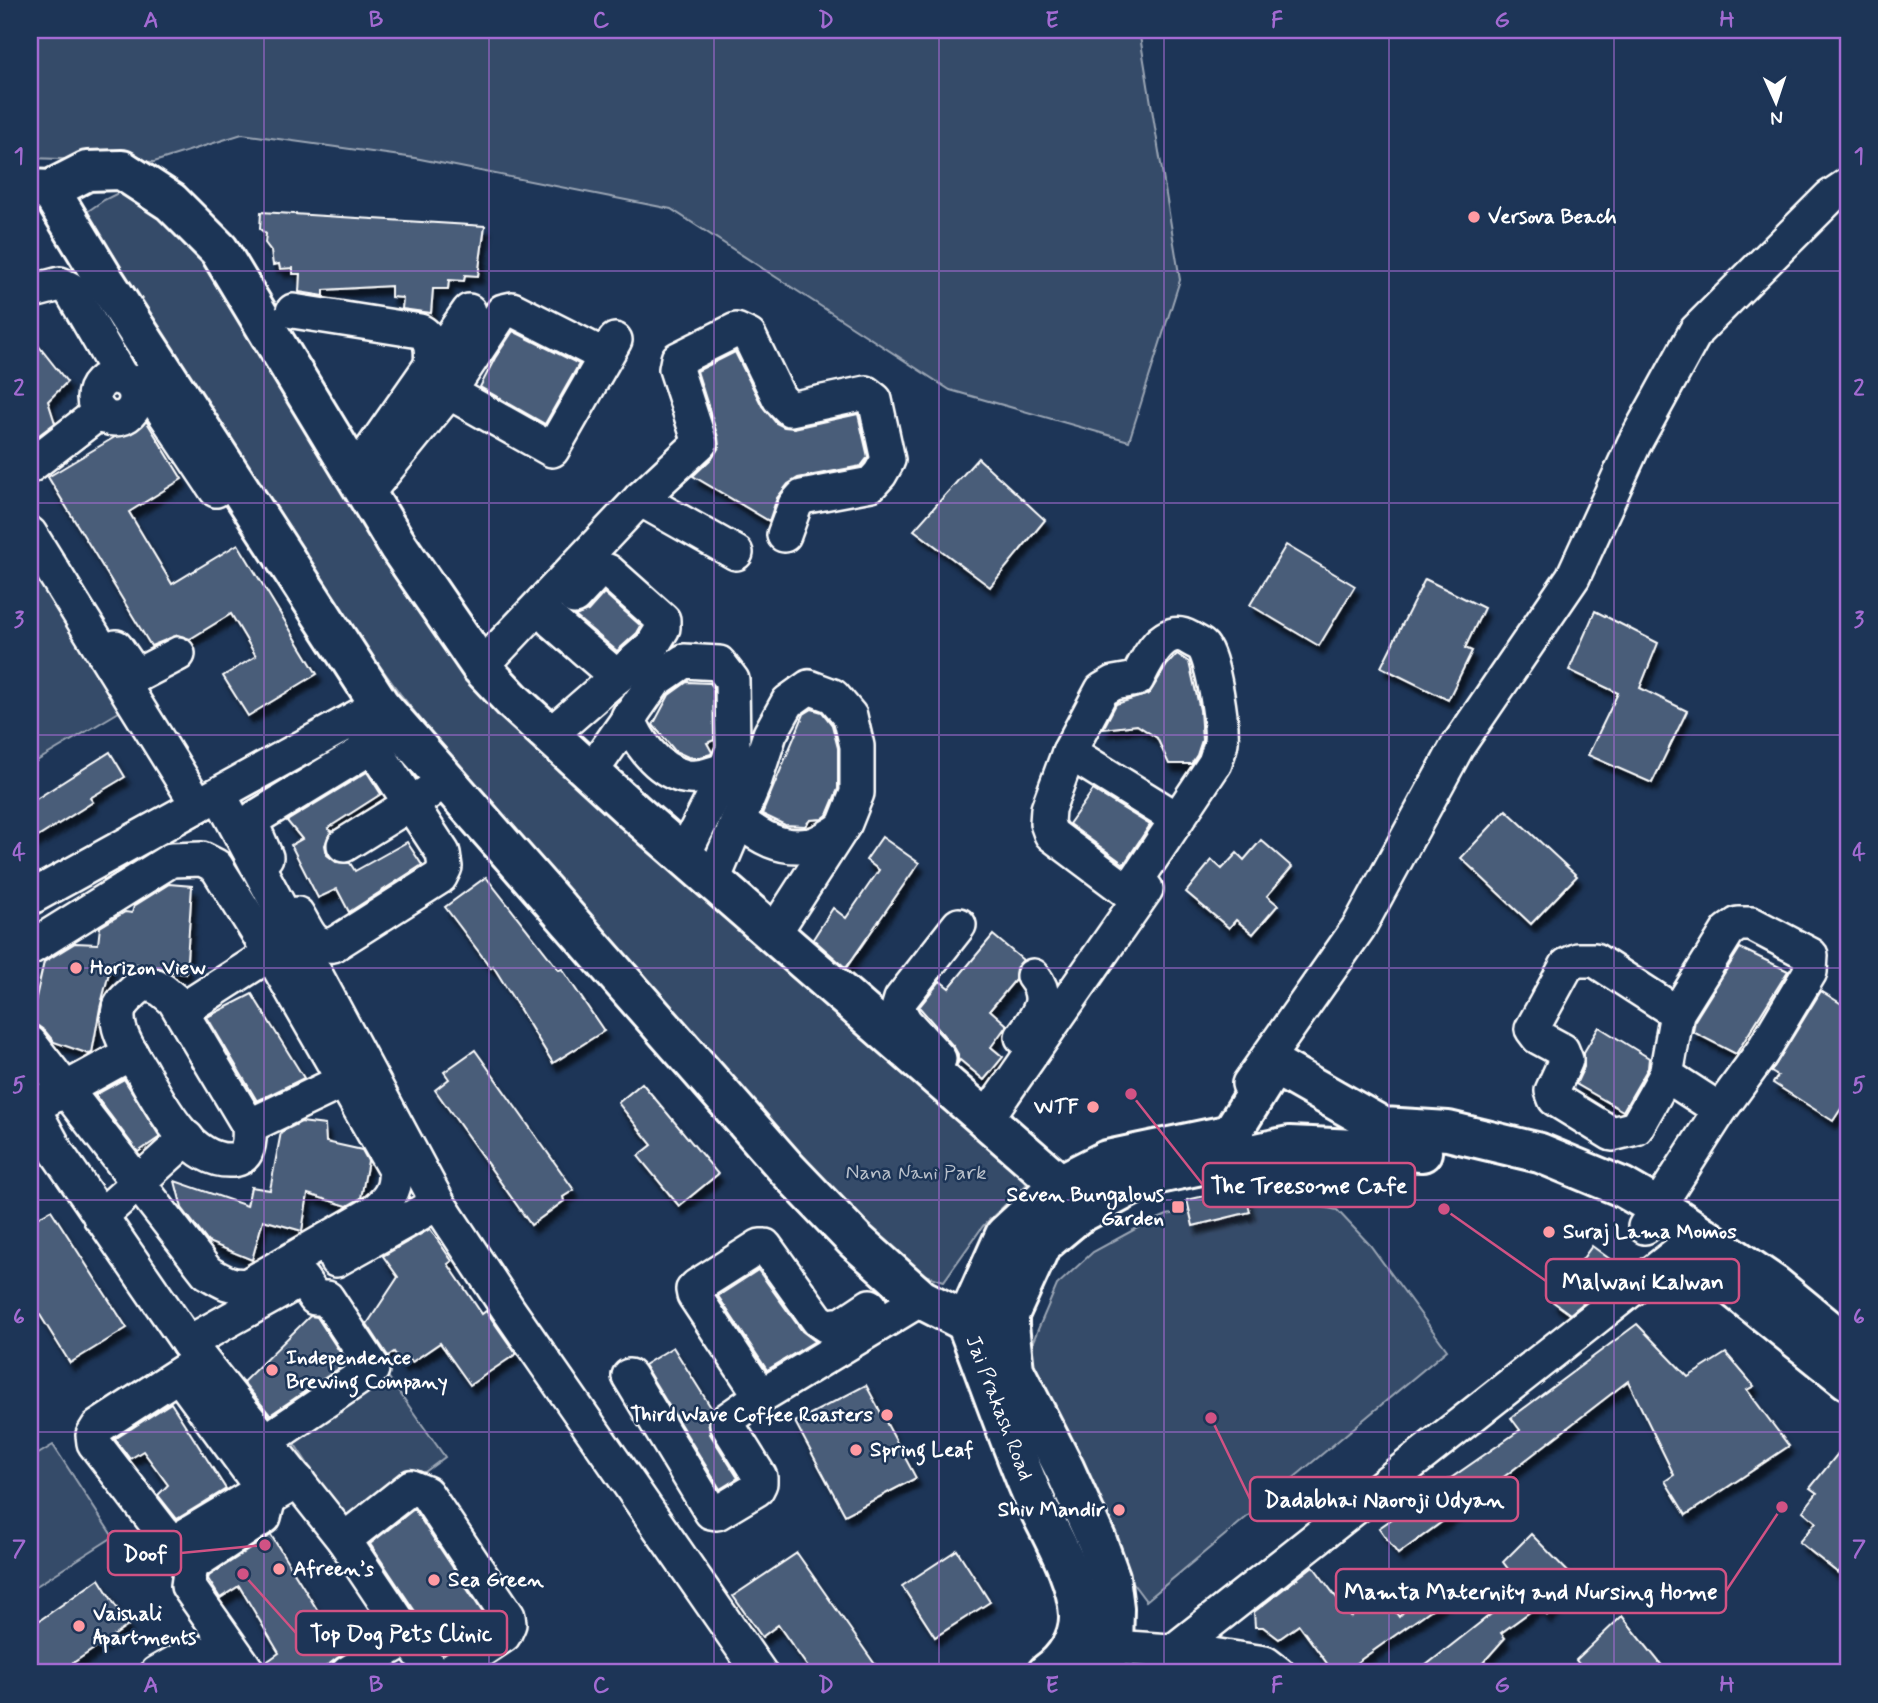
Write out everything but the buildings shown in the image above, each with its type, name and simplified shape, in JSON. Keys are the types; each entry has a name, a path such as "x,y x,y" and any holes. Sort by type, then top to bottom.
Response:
{"street":[{"path":"369,724 255,818 254,830 273,872 316,943 322,946 333,945 440,877 445,867 443,853 411,804 369,724 140,378 105,281 40,189 87,171 122,170 171,202 219,250 398,546 489,675 514,702 591,772 774,933 980,1107 1060,1184"},
{"path":"1231,1147 1243,1093 1359,928 1457,747 1573,577 1634,444 1696,331 1830,197 1848,185"},
{"path":"30,292 60,284 70,289 140,378 216,490"},
{"path":"293,311 426,334 440,379 552,450 610,348 512,309 503,311 440,379 361,484"},
{"path":"440,379 469,311"},
{"path":"489,675 640,499 700,443 676,369 678,359 736,330 749,335 779,398 790,409 866,393 875,400 888,460 880,474 871,484 802,497 795,505 784,535"},
{"path":"30,466 100,412 94,400 98,387 109,378 140,378"},
{"path":"640,499 736,554"},
{"path":"30,508 39,542 208,800 283,945 356,1076 508,1309 760,1673"},
{"path":"489,675 552,621 600,569 608,570 663,620 663,628 652,646 550,735"},
{"path":"552,621 617,677"},
{"path":"980,1107 1146,889 1132,886 1051,834 1047,823 1048,809 1069,752 1102,690 1114,683 1137,680 1151,652 1169,636 1183,635 1203,647 1210,664 1220,712 1221,740 1216,763 1132,886 1065,968"},
{"path":"129,680 178,654"},
{"path":"591,772 655,681 684,661 719,663 732,680 733,749 726,769 684,854"},
{"path":"713,880 754,783 771,734 788,702 809,687 833,696 850,716 857,746 857,793 840,830 774,933"},
{"path":"628,717 643,746 662,766 684,776 707,776 726,769"},
{"path":"369,724 446,782 788,1170 855,1240 912,1291 966,1322 1009,1321"},
{"path":"30,898 208,800 369,724"},
{"path":"1069,752 1177,819"},
{"path":"344,845 446,782"},
{"path":"738,820 762,839 788,845 811,845 840,830"},
{"path":"30,948 171,860 202,859 216,866 283,945"},
{"path":"66,878 86,914"},
{"path":"1651,1218 1720,1110 1762,1052 1810,972 1811,955 1752,924 1738,924 1728,931 1677,1013 1666,1074 1636,1128 1612,1134 1555,1099 1552,1091 1566,1060 1562,1049 1538,1037 1532,1028 1567,965 1578,960 1594,960 1677,1013"},
{"path":"960,925 901,999 898,1009 905,1022 980,1107"},
{"path":"181,1011 283,945"},
{"path":"980,1107 1042,1009 1041,986 1033,975"},
{"path":"149,984 174,1000 249,1126 247,1152 237,1159 220,1160 199,1149 160,1104 131,1053 118,1026 120,1006 135,990 149,984"},
{"path":"30,1043 207,1272 225,1282 242,1286 303,1280 385,1203 394,1191 395,1170 356,1076"},
{"path":"131,1053 64,1090 33,1115 190,1359 270,1498"},
{"name":"Jai Prakash Road","path":"1106,1660 1114,1608 1111,1577 1065,1470 1014,1370 1008,1317 1041,1245 1077,1215 1150,1176 1231,1147 1274,1065 1383,1127 1448,1131 1540,1153 1622,1187 1651,1218"},
{"path":"1666,1074 1720,1110"},
{"path":"249,1126 356,1076"},
{"path":"100,1217 187,1138"},
{"name":"Jai Prakash Road","path":"1063,1662 1079,1617 1074,1586 1029,1486 966,1322 1005,1235 1060,1184 1107,1160 1231,1147 1289,1146 1438,1152 1534,1176 1619,1212 1651,1218 1690,1239 1774,1285 1848,1346"},
{"path":"249,1673 188,1586 191,1565 188,1550 168,1539 94,1443 93,1435 98,1427 190,1359 303,1280 438,1203"},
{"path":"1171,1653 1690,1239"},
{"name":"Jai Prakash Road","path":"1690,1239 1848,1380"},
{"path":"761,1396 694,1295 693,1290 697,1286 760,1246 765,1246 818,1320 827,1326 849,1320 912,1291"},
{"path":"266,1441 372,1368 372,1363 303,1280"},
{"path":"629,1376 711,1511 717,1513 757,1489 760,1483 760,1476 727,1420 912,1291"},
{"path":"190,1359 298,1480 344,1540 433,1673"},
{"path":"188,1550 264,1517 270,1498 298,1480"},
{"path":"344,1540 411,1488 426,1493 508,1616 509,1624 504,1634 447,1673"},
{"path":"357,1671 409,1637"},
{"path":"157,1673 194,1652 200,1654 212,1673"},
{"path":"1063,1662 1199,1653 1265,1663 1278,1673"}],"green space":[{"path":"30,30 1139,30 1180,280 1129,441 950,390 671,209 415,158 242,134 154,162 30,158"},
{"name":"Nana Nani Park","path":"126,189 204,249 472,674 972,1120 1027,1184 983,1226 944,1281 899,1267 592,933 401,695 261,502 78,218"},
{"path":"30,549 129,706 30,765"},
{"path":"1277,1197 1337,1210 1370,1245 1447,1350 1146,1601 1131,1581 1080,1459 1031,1376 1033,1341 1057,1285 1093,1252 1167,1215 1246,1198"},
{"path":"380,1365 445,1457 350,1528 284,1428"},
{"path":"53,1445 113,1537 30,1590 30,1459"}],"place":[{"name":"Versova Beach","path":"1474,217"},
{"name":"Horizon View","path":"76,968"},
{"name":"The Treesome Cafe","path":"1131,1094"},
{"name":"WTF","path":"1093,1107"},
{"name":"Seven Bungalows Garden","path":"1178,1207"},
{"name":"Malwani Kalwan","path":"1444,1209"},
{"name":"Suraj Lama Momos","path":"1549,1232"},
{"name":"Independence Brewing Company","path":"272,1370"},
{"name":"Third Wave Coffee Roasters","path":"887,1415"},
{"name":"Dadabhai Naoroji Udyan","path":"1211,1418"},
{"name":"Spring Leaf","path":"856,1450"},
{"name":"Mamta Maternity and Nursing Home","path":"1782,1507"},
{"name":"Shiv Mandir","path":"1119,1510"},
{"name":"Doof","path":"265,1545"},
{"name":"Afreen’s","path":"279,1569"},
{"name":"Top Dog Pets Clinic","path":"243,1574"},
{"name":"Sea Green","path":"434,1580"},
{"name":"Vaishali Apartments","path":"79,1626"}]}
